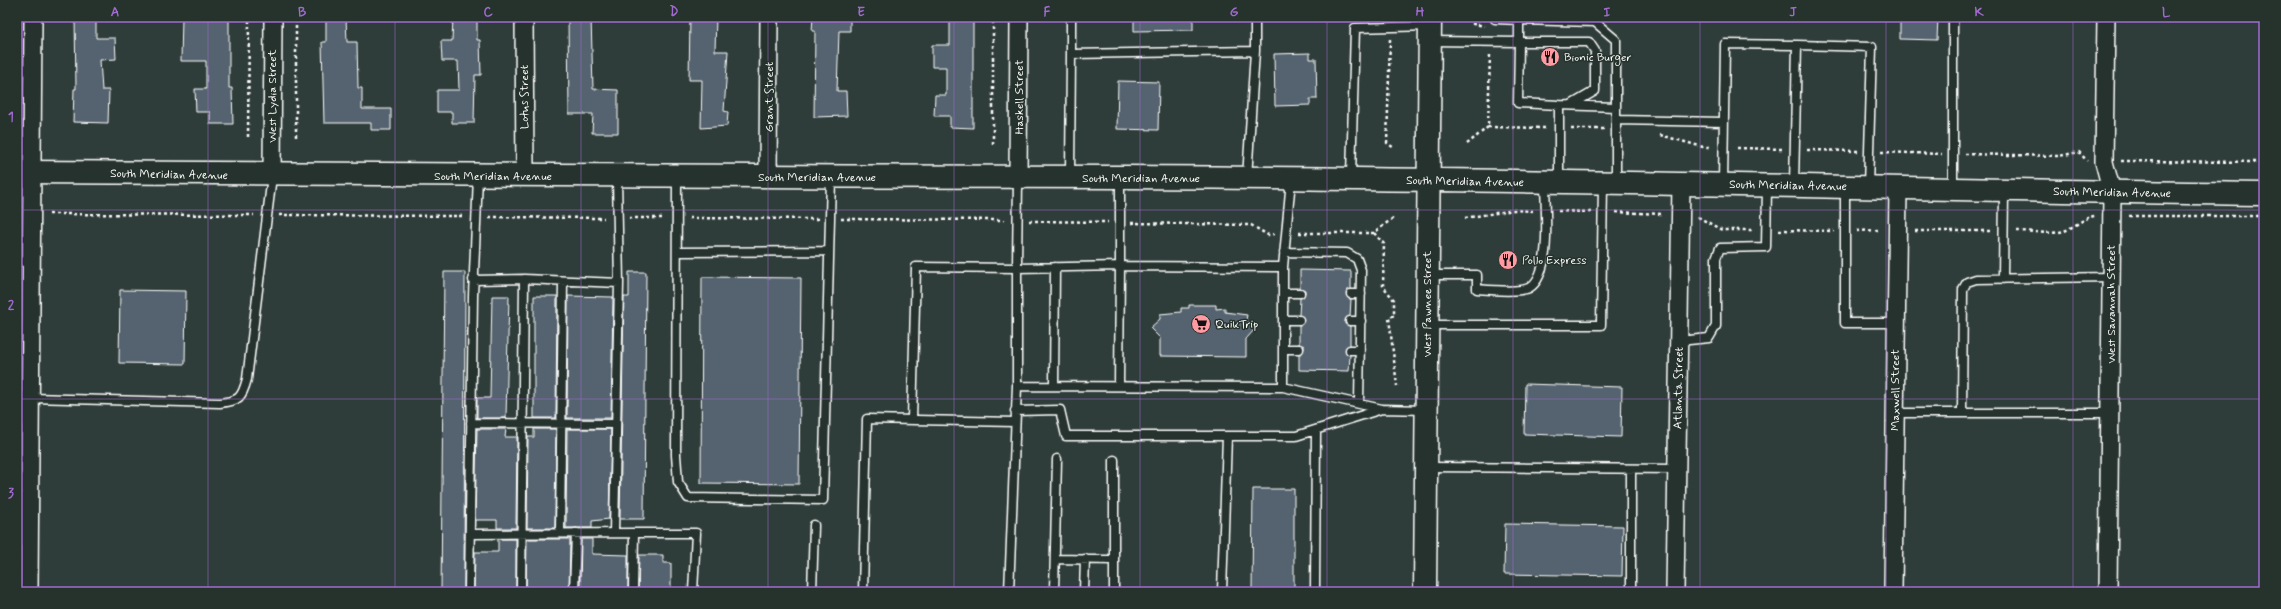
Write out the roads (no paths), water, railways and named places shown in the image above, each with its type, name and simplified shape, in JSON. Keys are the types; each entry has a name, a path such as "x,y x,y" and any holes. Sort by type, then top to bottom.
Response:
{"main road":[{"name":"West Pawnee Street","path":"1425,592 1430,28"},
{"name":"South Meridian Avenue","path":"24,172 272,176 1246,178 1680,183 2264,194"}],"street":[{"path":"29,592 30,536 24,459 26,406 24,261 32,214 24,172 32,17"},
{"name":"West Lydia Street","path":"272,176 273,17"},
{"name":"Lotus Street","path":"524,17 525,176"},
{"name":"Grant Street","path":"768,177 769,17"},
{"name":"Haskell Street","path":"1018,178 1019,17"},
{"name":"West Savannah Street","path":"2106,17 2104,162 2112,192 2108,592"},
{"name":"Atlanta Street","path":"1676,592 1680,183"},
{"name":"Maxwell Street","path":"1893,592 1895,323 1898,187"}],"lane":[{"path":"1070,178 1071,17"},
{"path":"1246,178 1255,51 1255,17"},
{"path":"1427,325 1601,325 1603,212 1610,183 1616,120 1616,40 1595,19 1519,20 1495,19 1495,17"},
{"path":"1953,17 1953,189"},
{"path":"1519,20 1518,103 1616,107"},
{"path":"1351,180 1355,28 1430,28 1490,42 1589,42 1595,51 1595,91 1571,105"},
{"path":"1723,184 1725,44 1798,45 1872,47 1868,187"},
{"path":"1794,186 1798,45"},
{"path":"1071,54 1255,51"},
{"path":"1428,275 1477,275 1477,289 1528,288 1538,278 1545,249 1545,211 1552,182 1559,105"},
{"path":"1616,120 1724,122"},
{"path":"26,406 220,403 234,401 243,394 247,379 272,176"},
{"path":"469,592 473,280 478,176"},
{"path":"614,532 619,283 618,177"},
{"path":"677,177 676,455 678,482 688,498 823,500 831,177"},
{"path":"1119,386 1120,177"},
{"path":"1009,592 1017,386 1018,178"},
{"path":"1283,387 1283,267 1291,179"},
{"path":"1679,341 1709,338 1716,326 1716,258 1720,248 1766,247 1768,185"},
{"path":"1845,187 1845,323 1895,323"},
{"path":"2003,279 2004,190"},
{"path":"677,252 829,251"},
{"path":"1284,252 1347,253 1357,259 1362,270 1359,404"},
{"path":"912,420 916,267 1283,267"},
{"path":"1054,386 1055,267"},
{"path":"1962,412 1963,289 1967,282 1976,279 2112,277"},
{"path":"473,280 524,279 619,283"},
{"path":"521,592 524,279"},
{"path":"560,533 563,281"},
{"path":"1283,293 1300,294"},
{"path":"1351,294 1361,294"},
{"path":"1283,320 1299,320"},
{"path":"1350,321 1361,321"},
{"path":"1283,349 1299,349"},
{"path":"1350,350 1360,350"},
{"path":"1017,386 1283,387 1382,409 1427,410"},
{"path":"1015,410 1060,410 1066,436 1296,436 1382,409"},
{"path":"1895,413 2110,413"},
{"path":"863,592 867,420 1015,422"},
{"path":"471,423 616,424"},
{"path":"1315,592 1316,430"},
{"path":"1222,592 1227,436"},
{"path":"1054,592 1057,459"},
{"path":"1114,460 1114,592"},
{"path":"1426,467 1677,469"},
{"path":"1631,469 1631,592"},
{"path":"812,592 814,525"},
{"path":"470,534 696,532 693,592"},
{"path":"574,592 576,533"},
{"path":"633,592 634,533"},
{"path":"1055,559 1114,560"},
{"path":"1084,592 1085,559"}],"place":[{"name":"Bionic Burger","path":"1550,57"},
{"name":"Pollo Express","path":"1508,260"},
{"name":"QuikTrip","path":"1201,324"}]}
